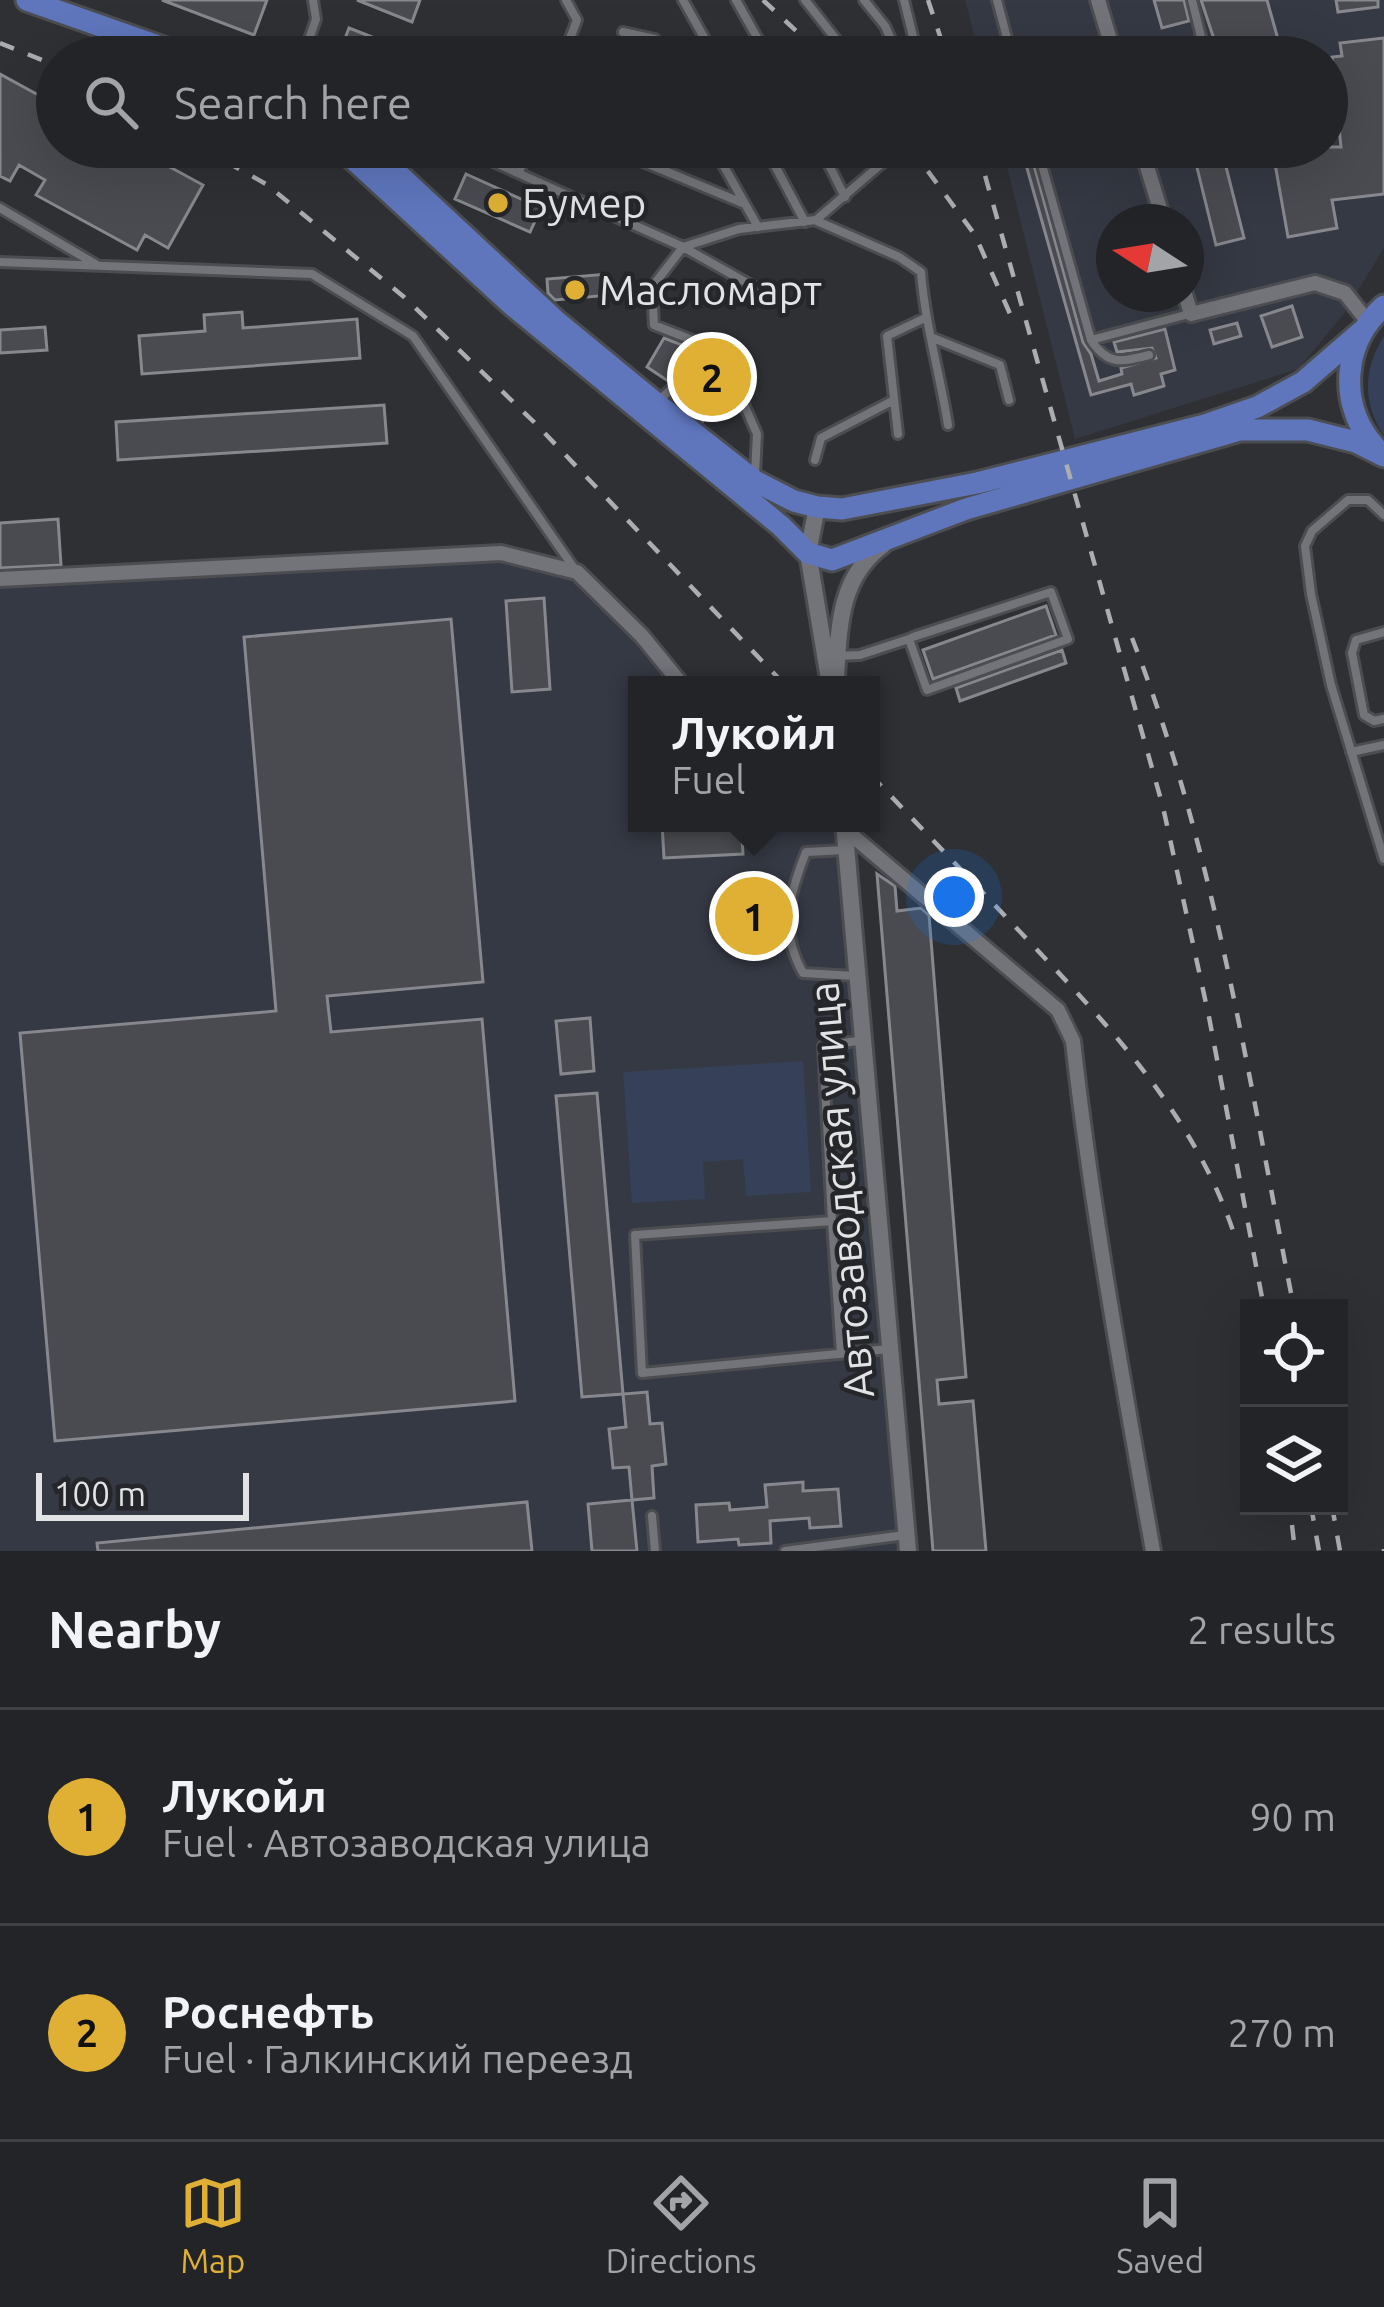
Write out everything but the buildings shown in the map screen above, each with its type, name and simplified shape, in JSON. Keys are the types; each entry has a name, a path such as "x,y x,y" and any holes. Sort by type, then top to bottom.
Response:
{"main road":[{"path":"27,0 129,36"},
{"path":"363,168 512,305 808,553 832,560 982,504 1240,430 1308,430 1356,442 1384,456"},
{"path":"392,168 555,320 656,403 754,481 817,507 842,509 977,483 1205,425 1257,407 1303,382 1375,314"},
{"path":"1375,314 1354,348 1348,387 1359,425 1384,456"}],"street":[{"path":"1098,0 1109,36"},
{"path":"1148,168 1159,204"},
{"path":"1191,314 1315,284 1345,293 1375,314"},
{"path":"817,507 808,553 832,676"},
{"path":"781,526 811,579"},
{"path":"831,654 852,576 868,556 900,534"},
{"path":"0,579 501,553 577,572 675,676"},
{"name":"Автозаводская улица","path":"843,832 907,1543"},
{"path":"850,832 1058,1010 1067,1023 1154,1551"}],"lane":[{"path":"310,36 316,19 313,0"},
{"path":"566,0 577,20 571,36"},
{"path":"683,0 703,36"},
{"path":"736,0 756,36"},
{"path":"805,0 833,36"},
{"path":"864,0 890,36"},
{"path":"904,0 913,36"},
{"path":"997,0 1006,36"},
{"path":"1192,0 1201,36"},
{"path":"623,32 641,36"},
{"path":"510,168 683,247 766,294"},
{"path":"519,172 521,168"},
{"path":"658,168 745,204"},
{"path":"725,168 758,227"},
{"path":"777,168 810,221 898,257 922,272 925,318 948,425"},
{"path":"830,168 845,197"},
{"path":"754,481 757,434 743,402 743,363 654,326 652,287 683,247 758,227 810,221 877,168"},
{"path":"1043,168 1091,340 1107,360 1118,363 1149,355"},
{"path":"0,208 98,266"},
{"path":"0,262 312,274 413,336 577,572"},
{"path":"1091,340 1191,314"},
{"path":"898,434 886,336 925,318"},
{"path":"932,338 1000,365 1009,400"},
{"path":"656,403 715,349"},
{"path":"815,460 821,438 894,400"},
{"path":"1384,515 1368,500 1348,500 1312,531 1305,546 1311,594 1384,860"},
{"path":"831,654 860,655 909,638 1051,592 1068,638 927,690 909,638"},
{"path":"1384,632 1356,640 1352,653 1364,715 1374,721 1384,719"},
{"path":"1351,752 1384,745"},
{"path":"846,850 806,852 790,893 789,949 802,974 858,976"},
{"path":"841,1354 823,1046 865,1040"},
{"path":"832,1221 635,1235 641,1373 891,1349"},
{"path":"652,1516 655,1551"},
{"path":"785,1551 907,1543"}],"shaded area":[{"path":"965,0 1384,0 1384,248 1343,315 1298,369 1075,439 1007,168 1348,168 1348,36 974,36"},
{"path":"1384,336 1384,436 1372,411 1368,386 1372,361"},
{"path":"503,559 573,576 670,676 628,676 628,832 840,832 898,1551 0,1551 0,586"},
{"path":"803,1061 811,1192 746,1196 743,1159 703,1162 705,1199 632,1203 623,1072"}],"railway":[{"path":"763,0 802,36"},
{"path":"928,0 940,36"},
{"path":"0,43 36,58"},
{"path":"237,168 266,184 404,297 534,422 776,676"},
{"path":"926,168 975,235 1015,325"},
{"path":"983,168 1163,807 1262,1299"},
{"path":"1132,638 1161,719 1208,885 1292,1299"},
{"path":"880,784 1089,1005 1149,1078 1200,1156 1237,1243"},
{"path":"1313,1515 1319,1551"},
{"path":"1334,1515 1340,1551"},
{"path":"1292,1525 1295,1551"}],"place":[{"name":"Бумер","path":"498,203"},
{"name":"Масломарт","path":"575,290"},
{"name":"Роснефть","path":"712,377"},
{"name":"Лукойл","path":"754,916"}]}
